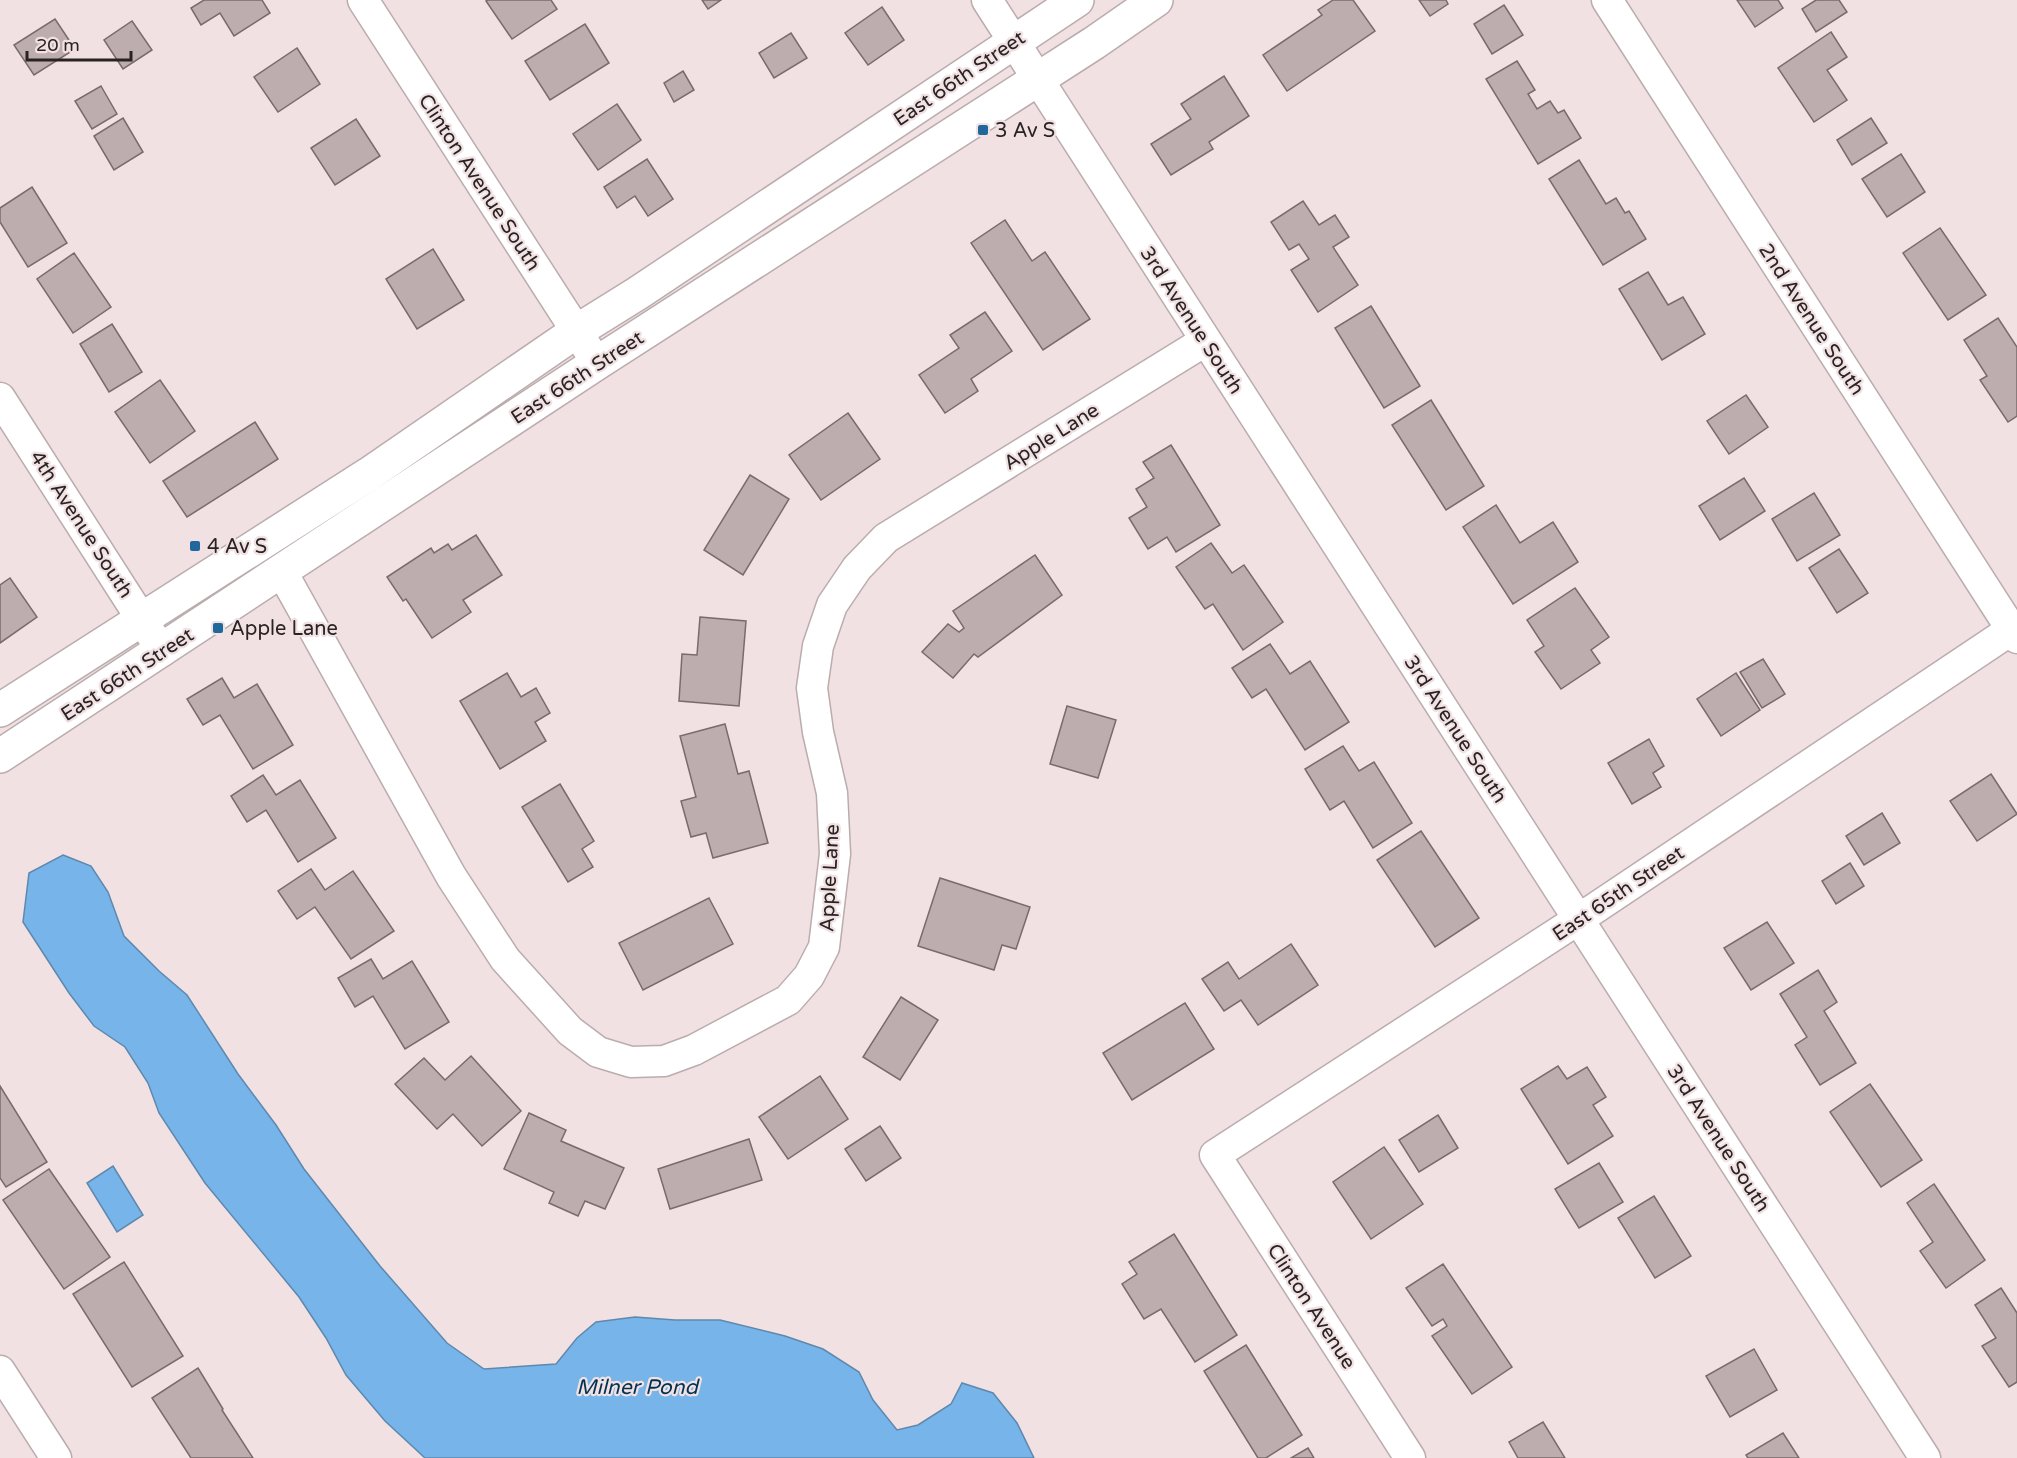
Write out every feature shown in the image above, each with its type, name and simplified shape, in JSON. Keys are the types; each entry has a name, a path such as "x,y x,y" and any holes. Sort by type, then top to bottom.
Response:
{"main road":[{"name":"East 66th Street","path":"0,710 369,474 577,331 638,293 1077,0"},
{"name":"East 66th Street","path":"0,756 597,363 1094,43 1156,0"}],"street":[{"name":"Clinton Avenue South","path":"363,0 597,363"},
{"name":"3rd Avenue South","path":"987,0 1925,1458"},
{"name":"2nd Avenue South","path":"1607,0 2015,632"},
{"name":"Apple Lane","path":"282,572 451,876 505,959 570,1031 598,1052 631,1062 664,1062 694,1050 788,1000 809,976 824,947 834,854 832,793 818,732 812,688 818,646 832,605 856,568 886,538 1205,340"},
{"name":"4th Avenue South","path":"0,398 162,651"},
{"name":"East 65th Street","path":"1215,1155 2015,632"},
{"name":"Clinton Avenue","path":"1215,1155 1410,1458"},
{"path":"0,1371 56,1458"}],"water":[{"name":"Milner Pond","path":"63,855 91,866 108,892 124,936 187,995 304,1169 380,1266 447,1343 484,1369 556,1364 577,1338 596,1322 635,1317 720,1320 785,1336 823,1349 859,1372 873,1400 897,1430 918,1425 951,1404 962,1383 993,1393 1017,1423 1034,1458 425,1458 385,1421 346,1375 326,1338 299,1297 205,1183 159,1113 148,1083 125,1047 94,1026 69,993 23,922 29,873"},
{"path":"113,1166 143,1215 117,1232 87,1183"}],"building":[{"path":"204,0 262,0 270,13 234,36 220,13 201,25 191,8"},
{"path":"551,0 557,9 512,39 486,1"},
{"path":"702,0 721,0 708,9"},
{"path":"1333,0 1353,0 1375,31 1287,91 1263,55 1322,15 1318,10"},
{"path":"1419,0 1446,0 1448,4 1430,16"},
{"path":"1737,0 1778,0 1783,8 1755,27"},
{"path":"1816,0 1839,0 1847,12 1816,32 1802,9"},
{"path":"1504,5 1523,35 1492,54 1474,24"},
{"path":"882,7 904,40 868,65 845,33"},
{"path":"55,19 75,49 34,75 14,45"},
{"path":"132,21 152,50 123,69 104,40"},
{"path":"585,24 609,63 550,100 525,61"},
{"path":"1831,32 1847,57 1827,70 1847,100 1814,122 1778,68"},
{"path":"791,33 807,58 774,78 759,53"},
{"path":"297,48 320,84 278,112 254,77"},
{"path":"1517,61 1535,90 1528,94 1537,109 1550,101 1558,113 1564,110 1581,138 1538,164 1486,79"},
{"path":"683,71 694,90 674,102 664,83"},
{"path":"1224,76 1249,116 1209,142 1213,149 1171,175 1151,144 1191,119 1181,104"},
{"path":"101,86 117,114 92,129 75,101"},
{"path":"617,104 641,140 598,170 573,134"},
{"path":"123,118 143,152 114,170 94,136"},
{"path":"1871,118 1887,143 1852,165 1837,140"},
{"path":"356,119 380,156 335,185 311,148"},
{"path":"1901,154 1925,192 1887,217 1862,179"},
{"path":"647,159 673,199 648,216 635,196 617,208 604,187"},
{"path":"1579,160 1606,204 1616,198 1625,213 1629,211 1646,239 1603,265 1549,179"},
{"path":"32,187 67,243 28,267 0,222 0,208"},
{"path":"1303,201 1319,225 1335,215 1349,237 1333,247 1358,285 1318,312 1291,270 1309,259 1299,244 1289,250 1271,222"},
{"path":"1005,220 1032,261 1045,252 1090,319 1043,350 971,243"},
{"path":"1940,228 1986,295 1948,320 1903,253"},
{"path":"433,249 464,300 417,329 386,279"},
{"path":"74,253 111,307 73,333 37,279"},
{"path":"1648,272 1668,305 1683,297 1705,334 1662,360 1619,289"},
{"path":"1371,306 1420,386 1384,408 1335,328"},
{"path":"985,312 1012,351 971,379 978,391 945,413 919,375 959,348 950,335"},
{"path":"1998,318 2017,347 2017,416 2008,422 1980,380 1987,376 1964,340"},
{"path":"112,324 142,372 109,392 80,344"},
{"path":"160,380 195,431 150,463 115,412"},
{"path":"1746,395 1768,427 1729,454 1707,421"},
{"path":"1431,400 1484,486 1446,510 1392,425"},
{"path":"848,413 880,459 821,500 789,455"},
{"path":"255,422 278,459 187,517 163,481"},
{"path":"1171,445 1220,525 1176,552 1167,537 1148,549 1129,518 1147,507 1136,489 1154,478 1143,462"},
{"path":"750,475 789,499 743,575 704,550"},
{"path":"1744,478 1765,511 1720,540 1699,506"},
{"path":"1814,493 1840,535 1797,561 1772,519"},
{"path":"1496,505 1520,543 1553,522 1578,562 1513,604 1463,527"},
{"path":"476,535 502,575 463,600 471,612 432,638 406,599 403,601 387,577 431,548 434,553 448,544 452,550"},
{"path":"1211,543 1232,573 1244,565 1283,622 1243,650 1213,604 1205,609 1176,567"},
{"path":"1839,549 1868,593 1837,613 1809,568"},
{"path":"1035,555 1062,595 978,657 974,654 953,678 922,652 948,624 959,632 964,628 953,611"},
{"path":"10,578 37,617 0,643 0,585"},
{"path":"1575,588 1609,637 1591,650 1600,663 1561,689 1535,652 1544,646 1527,620"},
{"path":"700,617 746,621 739,706 679,701 682,654 697,655"},
{"path":"1270,644 1290,674 1310,661 1349,722 1305,750 1266,689 1252,698 1232,668"},
{"path":"1763,659 1785,694 1762,708 1740,672"},
{"path":"507,673 521,697 536,688 550,713 535,722 546,741 500,769 460,701"},
{"path":"1736,673 1760,710 1721,736 1697,699"},
{"path":"222,678 234,698 257,684 293,745 253,769 220,715 203,725 187,699"},
{"path":"1067,706 1116,720 1098,778 1050,764"},
{"path":"725,724 738,774 749,771 768,843 713,858 706,833 691,837 681,801 696,797 680,736"},
{"path":"1649,739 1664,766 1653,773 1661,787 1632,804 1608,763"},
{"path":"1343,746 1359,771 1374,762 1412,823 1373,848 1344,801 1330,810 1305,769"},
{"path":"1991,774 2017,814 1977,841 1950,801"},
{"path":"263,775 276,795 300,780 336,838 298,862 266,810 247,822 231,796"},
{"path":"560,784 594,841 582,849 593,867 568,882 522,807"},
{"path":"1882,813 1900,843 1864,865 1846,836"},
{"path":"1421,831 1479,918 1435,947 1377,860"},
{"path":"1850,863 1864,886 1836,904 1822,881"},
{"path":"311,869 325,890 353,871 394,931 351,959 315,907 297,919 278,891"},
{"path":"940,878 1030,907 1016,949 1002,945 994,970 918,946"},
{"path":"709,898 733,944 643,990 619,943"},
{"path":"1767,922 1794,963 1751,990 1724,948"},
{"path":"1291,944 1318,985 1258,1025 1241,1000 1224,1011 1202,979 1228,962 1239,979"},
{"path":"371,959 383,979 412,961 449,1022 405,1049 373,996 355,1007 338,978"},
{"path":"1818,970 1837,1002 1824,1011 1856,1063 1820,1085 1795,1045 1807,1037 1780,994"},
{"path":"901,997 938,1020 900,1080 863,1057"},
{"path":"1185,1003 1214,1049 1132,1100 1103,1053"},
{"path":"471,1056 521,1111 482,1146 453,1114 437,1129 395,1084 424,1058 445,1080"},
{"path":"1558,1066 1567,1079 1587,1067 1606,1097 1593,1105 1613,1136 1568,1164 1521,1089"},
{"path":"820,1076 848,1119 788,1159 759,1117"},
{"path":"1870,1084 1922,1160 1881,1187 1830,1112"},
{"path":"0,1086 47,1162 6,1187 0,1178"},
{"path":"529,1113 566,1130 561,1141 624,1168 605,1209 585,1201 578,1216 549,1203 554,1192 504,1169"},
{"path":"1438,1115 1458,1148 1419,1172 1399,1140"},
{"path":"880,1126 901,1158 866,1181 845,1149"},
{"path":"749,1139 762,1180 670,1209 658,1169"},
{"path":"1384,1147 1423,1204 1371,1239 1333,1182"},
{"path":"1599,1163 1623,1202 1579,1228 1555,1189"},
{"path":"49,1169 110,1257 64,1289 3,1200"},
{"path":"1934,1184 1985,1260 1946,1288 1920,1251 1933,1242 1907,1203"},
{"path":"1654,1196 1691,1256 1655,1278 1618,1218"},
{"path":"1174,1234 1237,1335 1195,1362 1161,1309 1144,1319 1122,1284 1137,1274 1129,1262"},
{"path":"124,1262 183,1356 132,1387 73,1294"},
{"path":"1443,1264 1512,1367 1472,1394 1432,1336 1447,1326 1443,1319 1432,1326 1406,1288"},
{"path":"2001,1288 2017,1313 2017,1382 2009,1387 1982,1346 1996,1338 1975,1305"},
{"path":"1246,1345 1302,1435 1266,1458 1258,1458 1204,1371"},
{"path":"1754,1349 1777,1390 1730,1417 1706,1376"},
{"path":"198,1368 253,1458 191,1458 152,1398"},
{"path":"1543,1422 1565,1458 1518,1458 1509,1442"},
{"path":"1783,1433 1799,1458 1748,1458 1746,1455"},
{"path":"1308,1448 1314,1458 1291,1458"}],"place":[{"name":"3 Av S","path":"983,130"},
{"name":"4 Av S","path":"195,546"},
{"name":"Apple Lane","path":"218,628"}]}
